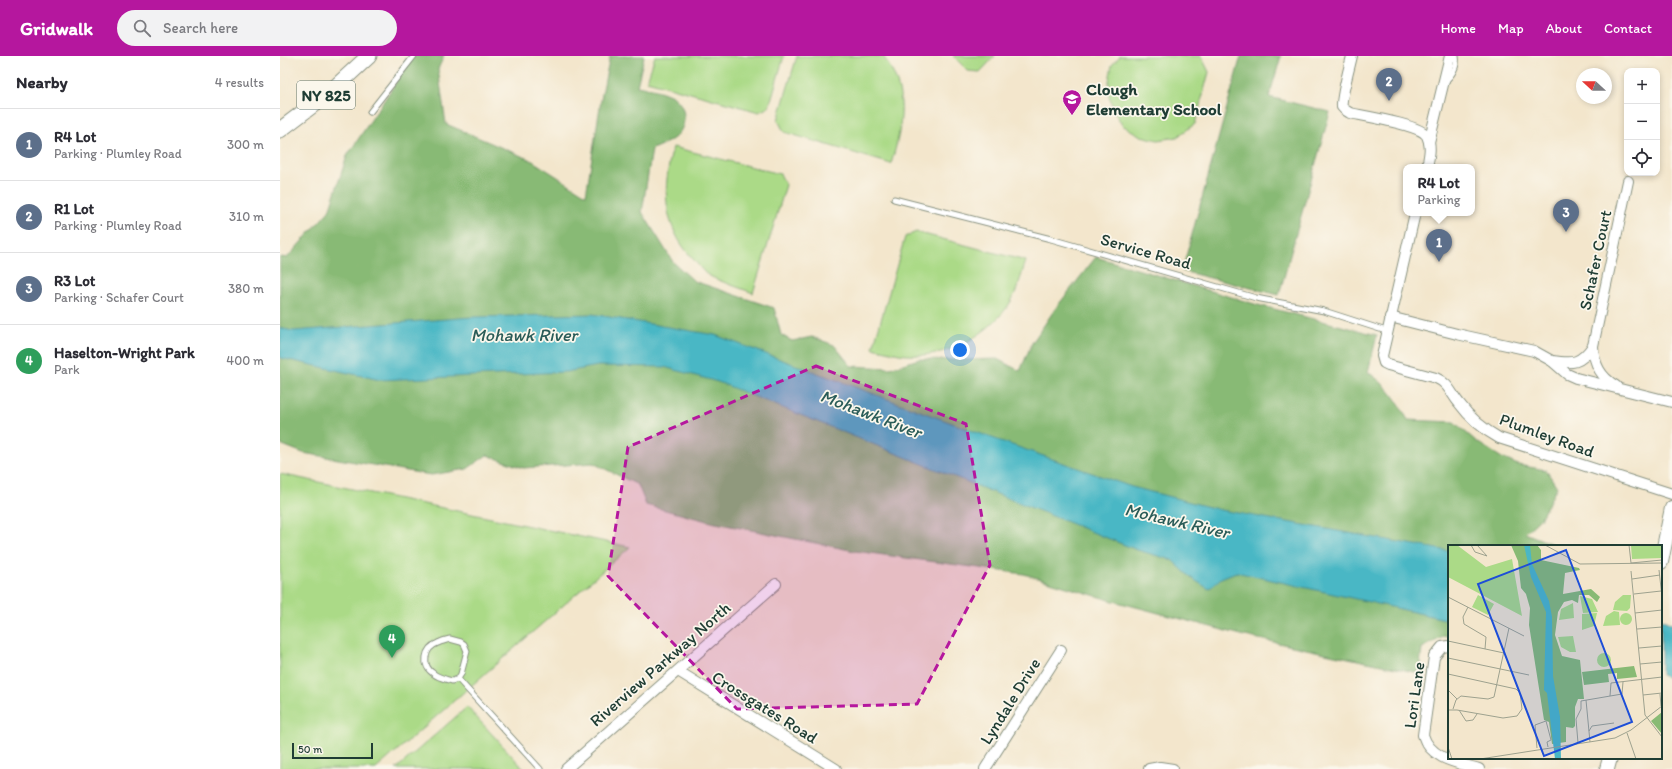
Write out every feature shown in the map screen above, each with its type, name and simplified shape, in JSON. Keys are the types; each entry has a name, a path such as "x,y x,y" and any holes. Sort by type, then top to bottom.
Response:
{"main road":[{"name":"NY 825","path":"280,130 330,92 369,56"}],"street":[{"path":"1352,56 1342,98 1343,108 1350,113 1416,128 1425,134 1429,142"},
{"path":"1427,164 1430,153 1429,142 1450,56"},
{"name":"Schafer Court","path":"1623,390 1603,376 1595,361 1593,346 1628,182"},
{"name":"Plumley Road","path":"1415,216 1386,335 1382,356 1384,363 1444,381 1471,417 1479,425 1498,438 1672,494"},
{"path":"1390,317 1534,351 1552,361 1567,374 1576,378 1672,402"},
{"path":"1552,361 1569,363 1577,361 1587,354 1593,346"},
{"path":"1662,557 1672,508"},
{"name":"Riverview Parkway North","path":"566,769 776,584"},
{"name":"Lori Lane","path":"1448,646 1442,647 1434,657 1423,735 1425,743 1437,755 1459,764 1479,769"},
{"name":"Lyndale Drive","path":"985,769 1061,650"},
{"name":"Crossgates Road","path":"678,671 836,769"},
{"path":"1607,769 1610,759"},
{"path":"1149,769 1160,767 1173,769"}],"lane":[{"path":"370,112 414,56"},
{"path":"1444,83 1452,76 1456,56"},
{"name":"Service Road","path":"894,199 1051,239 1256,298 1347,317 1383,330 1386,335"},
{"path":"450,639 464,644 467,652 461,674 458,679 452,681 434,674 426,666 425,660 430,648 438,643 450,639"},
{"path":"458,679 540,769"}],"highlighted area":[{"path":"816,366 966,424 990,565 917,704 737,709 608,576 628,447"}],"green space":[{"path":"411,56 444,56 438,69 446,124 531,160 586,195 602,94 610,56 644,56 637,86 658,90 670,95 680,104 684,115 684,122 679,133 669,141 652,149 642,212 673,262 694,281 774,308 781,335 792,341 812,337 834,345 851,366 890,368 919,359 997,359 1020,371 1032,343 1055,309 1096,257 1258,305 1377,335 1368,372 1391,393 1408,420 1454,422 1477,442 1502,458 1518,465 1546,470 1557,487 1540,519 1525,533 1555,545 1448,545 1448,637 1445,636 1422,648 1419,673 1245,636 1106,599 1024,574 855,551 711,522 646,505 638,485 593,463 523,468 487,455 467,469 431,475 303,453 280,444 280,257 287,258 329,211 347,156 393,87"},
{"path":"655,56 784,56 769,107 759,112 647,81"},
{"path":"797,56 883,56 897,82 901,108 901,122 891,164 784,132 778,120"},
{"path":"953,56 995,56 980,72 968,71"},
{"path":"1120,56 1201,56 1209,72 1195,124 1177,137 1158,140 1141,136 1122,125 1115,113 1109,96 1109,81 1112,65"},
{"path":"1241,56 1281,56 1269,97 1330,112 1279,295 1182,271"},
{"path":"673,147 780,174 786,185 753,293 709,276 705,273 683,246 675,233 670,220 666,192 669,162"},
{"path":"916,232 1026,261 1014,296 998,318 987,328 974,338 946,351 915,355 899,354 873,348 905,237"},
{"path":"280,474 630,547 376,769 280,769"},
{"path":"467,707 524,769 396,769"}],"water":[{"name":"Mohawk River","path":"592,314 715,335 995,439 1132,487 1221,510 1448,551 1448,620 1236,572 1221,578 1209,589 1191,578 1172,560 1137,550 718,382 664,367 598,366 566,372 380,380 280,358 280,328 293,331 472,317"},
{"path":"1662,619 1672,624 1672,679 1662,675"}],"place":[{"name":"R1 Lot","path":"1389,101"},
{"name":"Clough Elementary School","path":"1072,116"},
{"name":"R3 Lot","path":"1566,232"},
{"name":"R4 Lot","path":"1439,262"},
{"name":"Haselton-Wright Park","path":"392,658"}]}
